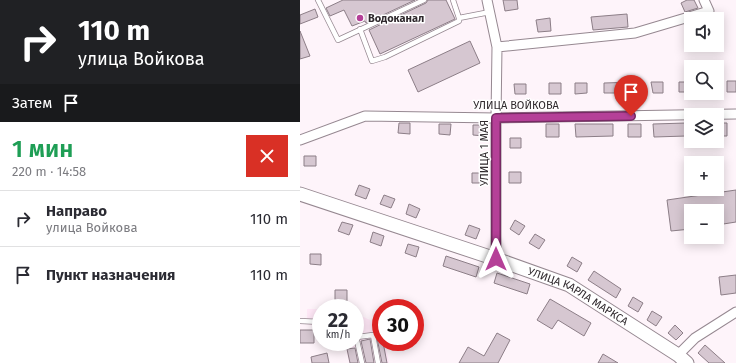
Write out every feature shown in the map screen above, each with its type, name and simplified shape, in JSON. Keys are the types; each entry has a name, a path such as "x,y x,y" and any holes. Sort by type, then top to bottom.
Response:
{"street":[{"name":"УЛИЦА 1 МАЯ","path":"487,0 497,47 496,259"},
{"path":"497,47 635,33 709,11 704,0"},
{"name":"УЛИЦА ВОЙКОВА","path":"300,140 365,116 496,118 736,114"},
{"name":"УЛИЦА КАРЛА МАРКСА","path":"300,194 496,259 569,286 682,359"},
{"path":"682,359 695,338 736,312"}],"lane":[{"path":"318,0 338,40 424,0"},
{"path":"360,29 372,61 385,57 459,22 453,0"},
{"path":"459,18 490,12"},
{"path":"300,321 312,322"},
{"path":"364,336 373,335 378,363"},
{"path":"359,351 362,363"}],"shaded area":[{"path":"307,309 312,309 312,325 307,324"},
{"path":"364,317 372,321 372,351 387,351 389,363 349,363 347,351 364,351"}],"building":[{"name":"Водоканал","path":"343,0 415,0 366,23 365,21 352,26 344,10 330,16 326,8"},
{"path":"428,0 446,0 455,19 380,54 369,30 426,3"},
{"path":"503,0 517,0 518,9 505,11"},
{"path":"687,0 694,0 698,8 685,12 681,3"},
{"path":"315,9 318,17 300,24 300,15"},
{"path":"627,14 628,27 593,30 591,17"},
{"path":"550,18 551,31 538,32 536,20"},
{"path":"300,31 310,56 300,59"},
{"path":"470,41 480,63 418,92 408,70"},
{"path":"727,81 736,81 736,92 727,92"},
{"path":"637,82 637,93 604,93 604,83"},
{"path":"651,82 663,82 663,93 653,93"},
{"path":"679,82 684,82 684,92 679,92"},
{"path":"549,83 561,83 561,94 549,94"},
{"path":"575,83 587,83 587,93 575,94"},
{"path":"514,84 526,84 526,94 515,94"},
{"path":"399,123 410,123 410,134 398,133"},
{"path":"684,123 684,136 654,137 653,124"},
{"path":"724,123 727,123 727,136 724,136"},
{"path":"439,124 451,124 450,135 439,134"},
{"path":"546,124 559,124 559,137 546,137"},
{"path":"575,124 613,124 613,136 576,137"},
{"path":"628,124 641,124 641,137 628,137"},
{"path":"473,125 484,125 484,136 473,135"},
{"path":"510,138 521,138 521,148 510,148"},
{"path":"304,156 316,156 316,166 304,166"},
{"path":"509,172 521,172 521,183 509,183"},
{"path":"472,173 483,173 483,183 472,183"},
{"path":"359,185 370,189 366,199 355,195"},
{"path":"736,190 736,222 724,224 724,204 684,204 684,230 671,231 667,200 695,196 724,196 724,192"},
{"path":"384,195 395,199 391,208 380,204"},
{"path":"409,204 420,209 416,218 406,214"},
{"path":"515,220 525,226 519,235 510,229"},
{"path":"342,222 353,225 349,235 338,231"},
{"path":"469,225 480,229 476,239 465,235"},
{"path":"373,232 384,236 381,246 370,242"},
{"path":"535,234 545,240 539,249 529,243"},
{"path":"408,244 419,247 416,257 405,253"},
{"path":"310,254 321,254 321,265 310,264"},
{"path":"446,256 479,267 476,277 443,266"},
{"path":"572,257 582,263 577,272 567,266"},
{"path":"594,271 621,289 616,298 588,280"},
{"path":"497,273 530,284 527,294 494,283"},
{"path":"736,275 736,293 721,295 719,277"},
{"path":"335,290 347,290 347,299 335,299"},
{"path":"633,297 643,303 638,312 628,306"},
{"path":"550,299 591,323 584,336 558,320 552,329 537,320"},
{"path":"652,311 662,317 656,326 647,320"},
{"path":"675,325 683,333 676,340 668,333"},
{"path":"300,330 312,330 312,343 300,343"},
{"path":"497,333 510,340 498,363 459,363 468,347 484,356"},
{"path":"370,339 374,363 366,363 363,351 364,340"},
{"path":"705,345 725,363 709,363 698,353"},
{"path":"347,351 356,351 358,363 350,363"},
{"path":"380,351 385,351 387,363 382,363"},
{"path":"327,353 329,363 312,363 311,357"},
{"path":"603,354 618,363 598,363"}],"place":[{"name":"Водоканал","path":"360,18"}],"route":[{"path":"496,259 496,118 631,116"}]}
